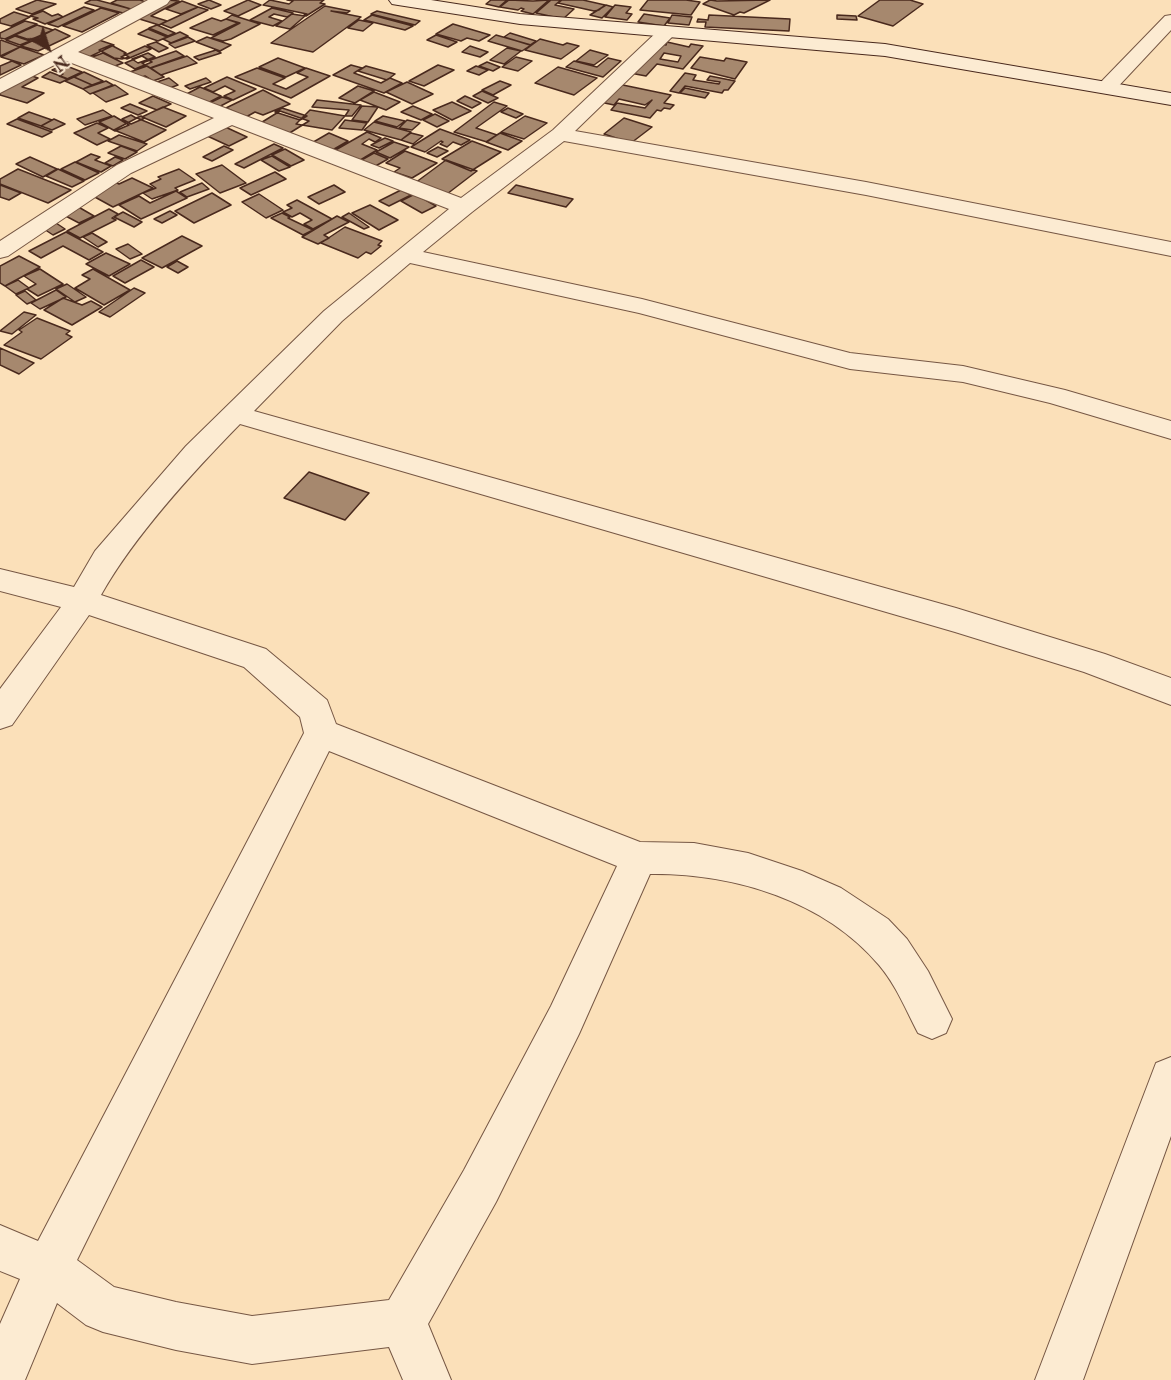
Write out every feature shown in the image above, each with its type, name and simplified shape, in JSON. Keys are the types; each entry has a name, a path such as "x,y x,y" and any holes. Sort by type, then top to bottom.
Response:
{"street":[{"path":"0,87 161,0"},
{"path":"398,0 520,19 885,50 1171,99"},
{"path":"1106,88 1171,20"},
{"path":"0,715 82,601 106,559 196,453 333,316 408,256 464,207 560,134 666,33"},
{"path":"63,53 464,207"},
{"path":"0,250 116,174 176,142 230,118"},
{"path":"560,134 879,190 1171,249"},
{"path":"408,256 652,309 850,361 963,374 1056,396 1171,430"},
{"path":"235,414 956,620 1094,663 1171,692"},
{"path":"0,580 82,601 255,658 315,710 321,733 49,1268 0,1380"},
{"path":"321,733 639,858 692,859 752,871 818,896 862,922 893,952 932,1019"},
{"path":"402,1322 480,1186 560,1030 639,858"},
{"path":"1059,1380 1171,1078"},
{"path":"0,1248 49,1268 103,1308 176,1326 252,1340 402,1322"},
{"path":"402,1322 427,1380"}],"building":[{"path":"37,0 56,4 32,14 16,9"},
{"path":"91,0 131,9 123,13 85,3"},
{"path":"117,0 140,0 149,3 134,10 111,3"},
{"path":"167,0 179,1 151,16 167,21 159,25 133,17"},
{"path":"209,0 221,5 211,9 198,4"},
{"path":"248,0 261,5 238,16 224,11"},
{"path":"270,0 289,4 293,1 287,0 324,0 320,3 325,4 306,16 304,15 307,14 263,5"},
{"path":"491,0 507,0 499,7 486,4"},
{"path":"509,0 549,0 533,14 521,11 524,9 521,8 518,10 500,7"},
{"path":"551,0 561,0 555,5 574,9 563,19 536,13"},
{"path":"562,0 583,0 605,5 594,11 558,3"},
{"path":"648,0 700,2 691,15 640,10"},
{"path":"710,0 770,0 744,13 734,15 703,4"},
{"path":"880,0 910,0 923,4 893,26 858,16"},
{"path":"182,1 198,7 181,14 166,9"},
{"path":"606,5 613,7 602,18 590,15"},
{"path":"615,5 631,7 626,13 632,14 627,20 605,17"},
{"path":"325,6 350,11 347,13 331,11 361,17 313,52 271,43"},
{"path":"84,7 94,10 58,27 48,24"},
{"path":"198,7 208,10 171,28 161,24"},
{"path":"101,8 119,13 82,32 63,26"},
{"path":"272,8 293,13 287,17 274,14 269,17 282,21 273,26 250,20"},
{"path":"43,11 52,16 58,14 63,17 45,24 33,19 38,18 30,16"},
{"path":"377,11 420,21 415,25 371,14"},
{"path":"14,12 30,17 11,26 0,23 0,19"},
{"path":"292,14 305,16 290,29 276,26"},
{"path":"644,14 670,18 664,26 638,22"},
{"path":"232,15 260,24 231,39 223,41 211,38 240,23 226,19"},
{"path":"372,15 413,26 405,30 364,20"},
{"path":"672,15 692,17 689,25 668,23"},
{"path":"709,15 790,19 789,31 705,27 706,22 697,22 698,19 708,20"},
{"path":"837,15 856,16 857,20 837,19"},
{"path":"212,18 238,23 213,35 190,28"},
{"path":"359,20 373,23 363,31 348,28"},
{"path":"25,21 37,24 5,39 0,38 0,33"},
{"path":"453,24 490,35 479,41 467,38 461,41 436,34"},
{"path":"37,25 53,30 30,40 15,35"},
{"path":"157,25 175,33 168,36 149,28"},
{"path":"55,29 70,36 49,46 33,40"},
{"path":"148,29 167,37 158,41 138,34"},
{"path":"180,32 188,36 171,43 163,39"},
{"path":"510,33 536,41 530,45 504,37"},
{"path":"436,35 457,42 448,47 427,40"},
{"path":"496,35 531,45 522,51 488,41"},
{"path":"15,36 30,41 20,45 6,40"},
{"path":"188,37 195,41 175,48 169,44"},
{"path":"207,37 231,45 220,51 196,42"},
{"path":"540,39 563,45 567,43 579,46 561,59 525,50"},
{"path":"1,40 20,47 0,56"},
{"path":"99,40 114,45 87,58 72,53"},
{"path":"32,41 49,46 38,51 21,46"},
{"path":"156,42 168,48 159,52 147,45"},
{"path":"667,42 689,47 691,44 703,46 683,69 657,64 646,76 630,73 659,43 666,45"},
{"path":"111,45 129,57 114,58 99,50"},
{"path":"145,46 151,49 127,59 121,57"},
{"path":"470,46 488,52 480,57 462,52"},
{"path":"20,47 44,55 24,64 1,57"},
{"path":"507,48 521,51 504,64 490,60"},
{"path":"216,50 221,53 199,60 194,57"},
{"path":"590,50 608,55 594,65 576,61"},
{"path":"176,51 184,56 150,68 142,63"},
{"path":"103,53 123,63 107,69 87,59"},
{"path":"148,53 155,57 138,63 132,59"},
{"path":"664,53 681,56 678,62 660,59"},
{"path":"142,56 152,62 135,69 125,63"},
{"path":"187,56 197,63 161,75 151,68"},
{"path":"516,57 532,61 518,71 502,67"},
{"path":"700,57 747,62 735,79 691,68"},
{"path":"278,58 305,68 286,77 259,67"},
{"path":"608,58 621,61 603,77 566,67 574,61 597,67"},
{"path":"12,61 21,65 0,75 0,66"},
{"path":"487,62 500,67 493,71 479,66"},
{"path":"64,65 82,72 67,79 59,76 63,74 52,70"},
{"path":"351,65 362,68 354,73 381,83 390,78 402,83 384,93 333,75"},
{"path":"438,65 454,70 424,86 409,81"},
{"path":"147,66 164,77 153,81 145,76 136,79 127,73"},
{"path":"366,66 395,74 387,80 358,71"},
{"path":"476,66 488,70 479,75 467,71"},
{"path":"558,67 597,78 574,95 535,83"},
{"path":"257,68 285,78 273,84 286,89 308,77 297,73 306,68 330,76 291,98 235,77"},
{"path":"50,72 68,79 60,83 42,77"},
{"path":"84,72 103,81 92,85 74,77"},
{"path":"685,73 696,75 693,80 719,84 720,82 707,80 710,76 735,81 728,90 722,93 685,86 679,93 670,91"},
{"path":"26,74 38,78 22,87 44,93 27,103 0,95 0,88"},
{"path":"74,77 92,85 83,89 65,81"},
{"path":"227,77 256,89 233,100 224,96 235,91 225,86 213,92 204,88"},
{"path":"169,78 178,85 167,89 157,82"},
{"path":"206,78 211,82 190,89 185,86"},
{"path":"106,81 113,85 90,94 83,89"},
{"path":"500,81 511,85 493,95 482,90"},
{"path":"407,82 433,94 412,104 386,92"},
{"path":"618,84 671,95 664,103 674,105 670,109 657,110 650,118 611,110 617,103 645,108 652,100 645,105 619,99 614,105 600,102"},
{"path":"115,85 128,94 106,102 93,93"},
{"path":"358,86 374,91 355,103 339,98"},
{"path":"200,87 221,96 202,106 181,97"},
{"path":"685,88 709,93 705,98 680,93"},
{"path":"263,90 290,104 263,115 255,112 246,117 226,108"},
{"path":"482,91 498,98 488,103 473,96"},
{"path":"374,92 400,102 386,110 360,100"},
{"path":"153,96 171,104 157,110 139,103"},
{"path":"465,96 481,103 472,108 457,101"},
{"path":"222,97 232,100 213,110 203,106"},
{"path":"317,100 361,105 352,116 345,116 349,110 312,107"},
{"path":"452,102 471,111 452,120 433,110"},
{"path":"494,102 507,106 476,128 497,135 487,142 454,132"},
{"path":"130,104 147,111 138,115 121,108"},
{"path":"362,106 378,107 368,122 352,120"},
{"path":"413,106 432,114 421,120 401,112"},
{"path":"163,107 186,116 166,127 142,117"},
{"path":"282,108 307,116 300,120 275,112"},
{"path":"508,108 523,114 516,118 501,112"},
{"path":"103,110 112,116 85,125 77,119"},
{"path":"310,110 345,116 332,130 296,124"},
{"path":"280,111 309,121 288,134 259,124"},
{"path":"29,112 52,120 41,126 18,118"},
{"path":"435,114 449,121 437,127 423,120"},
{"path":"131,115 136,118 141,116 145,118 131,124 122,119"},
{"path":"114,116 129,125 115,131 99,122"},
{"path":"383,116 405,121 397,127 375,121"},
{"path":"525,116 547,123 524,139 501,132"},
{"path":"137,118 166,130 144,142 114,130"},
{"path":"624,118 652,127 631,143 604,134"},
{"path":"17,119 52,132 42,137 7,124"},
{"path":"54,119 65,124 52,130 41,126"},
{"path":"345,120 367,123 362,130 339,128"},
{"path":"407,120 420,123 412,130 399,128"},
{"path":"374,122 411,132 401,140 364,130"},
{"path":"97,123 108,128 98,133 110,139 97,145 74,133"},
{"path":"221,125 247,137 229,146 203,134"},
{"path":"440,129 470,140 461,145 453,142 447,147 440,144 443,142 441,141 425,152 411,147"},
{"path":"367,132 381,138 375,142 369,139 362,144 377,150 357,162 332,152"},
{"path":"329,133 348,141 329,152 310,144"},
{"path":"411,133 423,136 413,144 401,140"},
{"path":"500,133 522,141 508,150 486,142"},
{"path":"119,135 147,144 137,151 108,141"},
{"path":"385,138 393,141 379,148 371,145"},
{"path":"472,141 501,152 471,171 442,159"},
{"path":"394,142 409,147 390,158 376,152"},
{"path":"274,144 283,148 244,168 235,164"},
{"path":"121,146 137,152 125,159 108,153"},
{"path":"224,146 233,150 212,161 203,157"},
{"path":"438,147 448,151 437,157 427,153"},
{"path":"285,149 304,160 291,166 272,155"},
{"path":"405,151 437,163 412,178 394,172 400,168 386,163"},
{"path":"374,153 388,159 372,168 358,162"},
{"path":"91,154 100,157 95,160 111,166 101,172 76,162"},
{"path":"272,156 290,167 279,171 261,160"},
{"path":"30,157 57,169 43,177 16,164"},
{"path":"115,157 123,160 113,166 105,163"},
{"path":"446,160 477,171 447,194 415,183"},
{"path":"75,162 99,173 85,180 61,169"},
{"path":"222,165 246,183 220,193 196,174"},
{"path":"18,169 71,190 48,203 0,184 0,179"},
{"path":"58,169 84,181 72,187 46,176"},
{"path":"179,169 195,180 175,188 178,190 152,199 143,193 156,188 150,184 161,179 158,177"},
{"path":"275,172 286,179 251,195 240,188"},
{"path":"132,178 153,188 113,207 93,196 115,182 119,184"},
{"path":"202,183 209,189 187,197 180,192"},
{"path":"0,185 21,193 9,200 0,197"},
{"path":"334,185 345,192 319,204 308,197"},
{"path":"516,185 573,199 566,207 508,193"},
{"path":"401,190 411,195 389,206 379,201"},
{"path":"176,191 187,198 141,219 119,205 139,196 150,203"},
{"path":"212,193 231,205 194,223 175,211"},
{"path":"259,194 283,210 266,218 242,202"},
{"path":"415,194 436,206 422,213 401,201"},
{"path":"297,200 332,219 313,229 304,224 312,220 300,213 292,217 283,212 292,208 287,205"},
{"path":"75,205 94,216 79,223 60,213"},
{"path":"370,205 398,220 379,230 352,213"},
{"path":"109,209 118,214 112,218 116,220 80,238 67,231"},
{"path":"170,211 177,215 162,223 154,219"},
{"path":"123,212 142,222 134,227 114,217"},
{"path":"282,213 313,230 303,235 271,218"},
{"path":"349,213 369,227 364,229 342,217"},
{"path":"337,216 349,222 324,235 329,238 318,244 302,237"},
{"path":"56,223 65,229 53,235 44,229"},
{"path":"345,227 382,241 378,245 381,246 371,254 366,252 358,258 321,243"},
{"path":"66,232 103,252 89,260 63,246 41,258 29,251"},
{"path":"92,233 107,242 98,247 83,237"},
{"path":"182,236 202,246 162,268 142,258"},
{"path":"128,244 142,254 130,259 116,249"},
{"path":"106,253 130,264 109,276 86,264"},
{"path":"19,256 40,267 5,286 0,283 0,266"},
{"path":"141,260 154,267 125,283 113,276"},
{"path":"177,261 188,267 178,273 167,267"},
{"path":"40,269 63,284 38,296 27,289 36,284 24,276"},
{"path":"93,269 130,290 104,305 75,288 90,279 82,275"},
{"path":"18,280 29,288 16,294 5,286"},
{"path":"67,284 86,297 75,302 56,289"},
{"path":"134,288 145,293 110,317 99,312"},
{"path":"56,290 66,297 40,309 31,303"},
{"path":"25,291 36,300 27,304 16,295"},
{"path":"63,298 82,305 91,301 102,307 72,325 44,310"},
{"path":"24,312 36,315 12,334 0,331"},
{"path":"37,318 70,331 66,334 72,337 41,359 4,345 22,332 19,330"},
{"path":"0,348 34,363 19,374 0,365"},
{"path":"309,472 369,493 345,520 284,498"}]}
